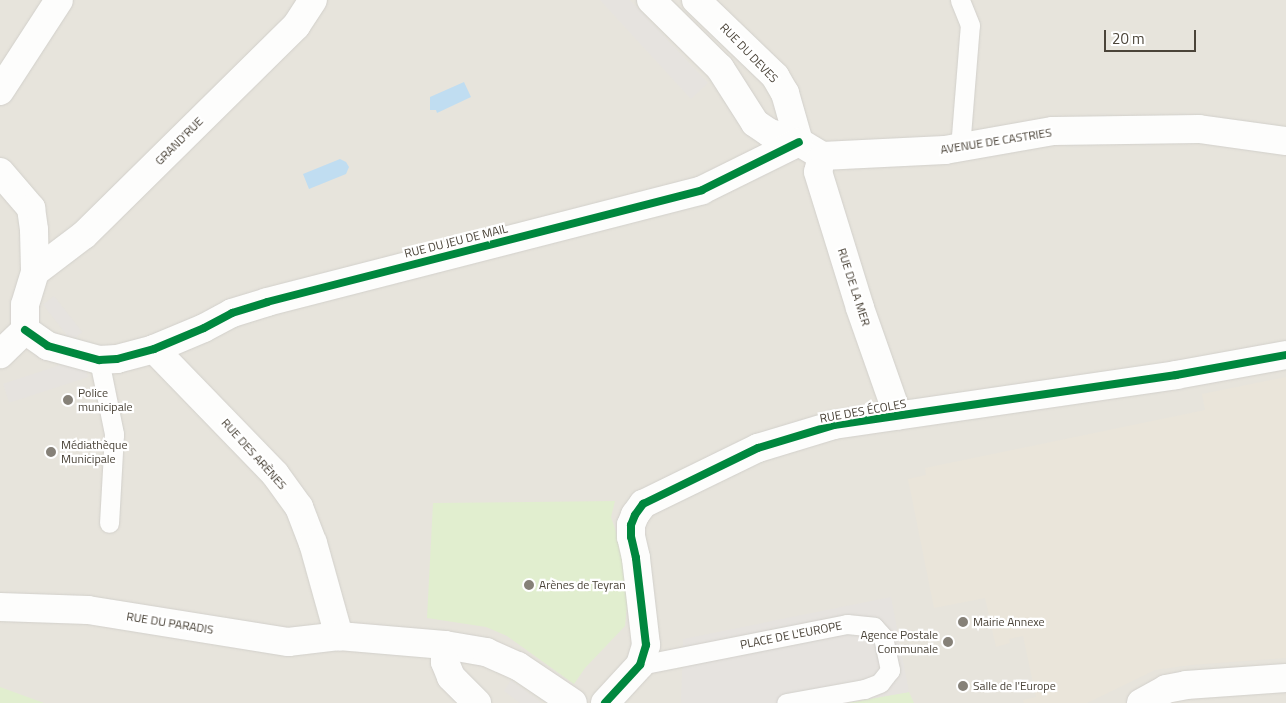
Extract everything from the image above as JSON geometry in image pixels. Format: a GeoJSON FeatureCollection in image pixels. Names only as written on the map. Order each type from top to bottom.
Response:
{"type":"FeatureCollection","features":[{"type":"Feature","properties":{"kind":"street"},"geometry":{"type":"LineString","coordinates":[[0,92],[59,0]]}},
{"type":"Feature","properties":{"kind":"street","name":"GRAND'RUE"},"geometry":{"type":"LineString","coordinates":[[35,272],[91,228],[296,26],[313,0]]}},
{"type":"Feature","properties":{"kind":"street"},"geometry":{"type":"LineString","coordinates":[[651,0],[720,68],[755,123],[770,133],[799,142],[822,156]]}},
{"type":"Feature","properties":{"kind":"street","name":"RUE DU DEVES"},"geometry":{"type":"LineString","coordinates":[[696,0],[774,76],[785,93],[799,142]]}},
{"type":"Feature","properties":{"kind":"street","name":"AVENUE DE CASTRIES"},"geometry":{"type":"LineString","coordinates":[[822,156],[960,148],[1053,131],[1199,129],[1286,141]]}},
{"type":"Feature","properties":{"kind":"street","name":"RUE DU JEU DE MAIL"},"geometry":{"type":"LineString","coordinates":[[108,360],[154,349],[204,328],[232,313],[267,302],[702,190],[799,142]]}},
{"type":"Feature","properties":{"kind":"street","name":"RUE DE LA MER"},"geometry":{"type":"LineString","coordinates":[[822,156],[818,172],[860,308],[898,416]]}},
{"type":"Feature","properties":{"kind":"street"},"geometry":{"type":"LineString","coordinates":[[0,172],[31,208],[34,230],[35,272],[25,305],[25,330],[0,354]]}},
{"type":"Feature","properties":{"kind":"street"},"geometry":{"type":"LineString","coordinates":[[25,330],[48,346],[108,360]]}},
{"type":"Feature","properties":{"kind":"street","name":"RUE DES ARÈNES"},"geometry":{"type":"LineString","coordinates":[[154,349],[275,474],[299,507],[313,542],[339,636]]}},
{"type":"Feature","properties":{"kind":"street","name":"RUE DES ÉCOLES"},"geometry":{"type":"LineString","coordinates":[[640,665],[646,645],[631,525],[635,515],[643,504],[758,448],[834,425],[1176,375],[1286,355]]}},
{"type":"Feature","properties":{"kind":"street","name":"RUE DU PARADIS"},"geometry":{"type":"LineString","coordinates":[[0,607],[88,610],[288,642],[339,636],[445,646],[486,652],[518,666],[573,703]]}},
{"type":"Feature","properties":{"kind":"street"},"geometry":{"type":"LineString","coordinates":[[445,646],[445,662],[451,677],[477,703]]}},
{"type":"Feature","properties":{"kind":"street"},"geometry":{"type":"LineString","coordinates":[[604,703],[640,665]]}},
{"type":"Feature","properties":{"kind":"street"},"geometry":{"type":"LineString","coordinates":[[1141,703],[1166,689],[1186,685],[1286,678]]}},
{"type":"Feature","properties":{"kind":"lane"},"geometry":{"type":"LineString","coordinates":[[960,0],[970,25],[960,148]]}},
{"type":"Feature","properties":{"kind":"lane"},"geometry":{"type":"LineString","coordinates":[[108,360],[114,434],[109,524]]}},
{"type":"Feature","properties":{"kind":"lane","name":"PLACE DE L'EUROPE"},"geometry":{"type":"LineString","coordinates":[[640,665],[847,624],[874,627],[883,637],[890,670],[880,682],[864,689],[786,703]]}},
{"type":"Feature","properties":{"kind":"shaded area"},"geometry":{"type":"Polygon","coordinates":[[[0,0],[1286,0],[1286,703],[0,703],[0,0]]]}},
{"type":"Feature","properties":{"kind":"shaded area"},"geometry":{"type":"Polygon","coordinates":[[[600,0],[630,0],[708,83],[691,99],[600,0]]]}},
{"type":"Feature","properties":{"kind":"shaded area"},"geometry":{"type":"Polygon","coordinates":[[[54,296],[82,332],[71,341],[43,305],[54,296]]]}},
{"type":"Feature","properties":{"kind":"shaded area"},"geometry":{"type":"Polygon","coordinates":[[[82,358],[88,377],[9,403],[3,384],[82,358]]]}},
{"type":"Feature","properties":{"kind":"shaded area"},"geometry":{"type":"Polygon","coordinates":[[[1286,377],[1286,658],[1191,665],[1155,670],[1087,703],[1024,703],[1023,700],[1036,697],[1023,636],[1009,639],[1010,643],[996,647],[985,598],[934,608],[908,479],[926,475],[925,468],[1205,410],[1202,394],[1286,377]]]}},
{"type":"Feature","properties":{"kind":"shaded area"},"geometry":{"type":"Polygon","coordinates":[[[891,597],[909,692],[847,703],[681,703],[683,639],[891,597]]]}},
{"type":"Feature","properties":{"kind":"shaded area"},"geometry":{"type":"Polygon","coordinates":[[[511,680],[542,703],[520,703],[504,691],[511,680]]]}},
{"type":"Feature","properties":{"kind":"green space","name":"Arènes de Teyran"},"geometry":{"type":"Polygon","coordinates":[[[615,501],[611,517],[621,547],[628,596],[625,626],[585,668],[574,684],[507,636],[486,627],[427,618],[433,503],[615,501]]]}},
{"type":"Feature","properties":{"kind":"green space"},"geometry":{"type":"Polygon","coordinates":[[[0,687],[44,703],[0,703],[0,687]]]}},
{"type":"Feature","properties":{"kind":"green space"},"geometry":{"type":"Polygon","coordinates":[[[909,692],[914,703],[843,703],[909,692]]]}},
{"type":"Feature","properties":{"kind":"water"},"geometry":{"type":"Polygon","coordinates":[[[464,82],[471,97],[437,113],[436,110],[430,110],[430,97],[464,82]]]}},
{"type":"Feature","properties":{"kind":"water"},"geometry":{"type":"Polygon","coordinates":[[[340,159],[346,162],[349,167],[346,174],[309,189],[303,174],[340,159]]]}},
{"type":"Feature","properties":{"kind":"cycle path"},"geometry":{"type":"LineString","coordinates":[[25,330],[48,346],[99,360],[117,359],[154,349],[204,328],[232,313],[267,302],[702,190],[799,142]]}},
{"type":"Feature","properties":{"kind":"cycle path"},"geometry":{"type":"LineString","coordinates":[[605,703],[640,665],[646,645],[636,558],[631,537],[631,525],[643,504],[758,448],[834,425],[1176,375],[1286,355]]}},
{"type":"Feature","properties":{"kind":"place","name":"Police municipale"},"geometry":{"type":"Point","coordinates":[68,400]}},
{"type":"Feature","properties":{"kind":"place","name":"Médiathèque Municipale"},"geometry":{"type":"Point","coordinates":[51,452]}},
{"type":"Feature","properties":{"kind":"place","name":"Arènes de Teyran"},"geometry":{"type":"Point","coordinates":[529,585]}},
{"type":"Feature","properties":{"kind":"place","name":"Mairie Annexe"},"geometry":{"type":"Point","coordinates":[963,622]}},
{"type":"Feature","properties":{"kind":"place","name":"Agence Postale Communale"},"geometry":{"type":"Point","coordinates":[948,642]}},
{"type":"Feature","properties":{"kind":"place","name":"Salle de l'Europe"},"geometry":{"type":"Point","coordinates":[963,686]}}]}
